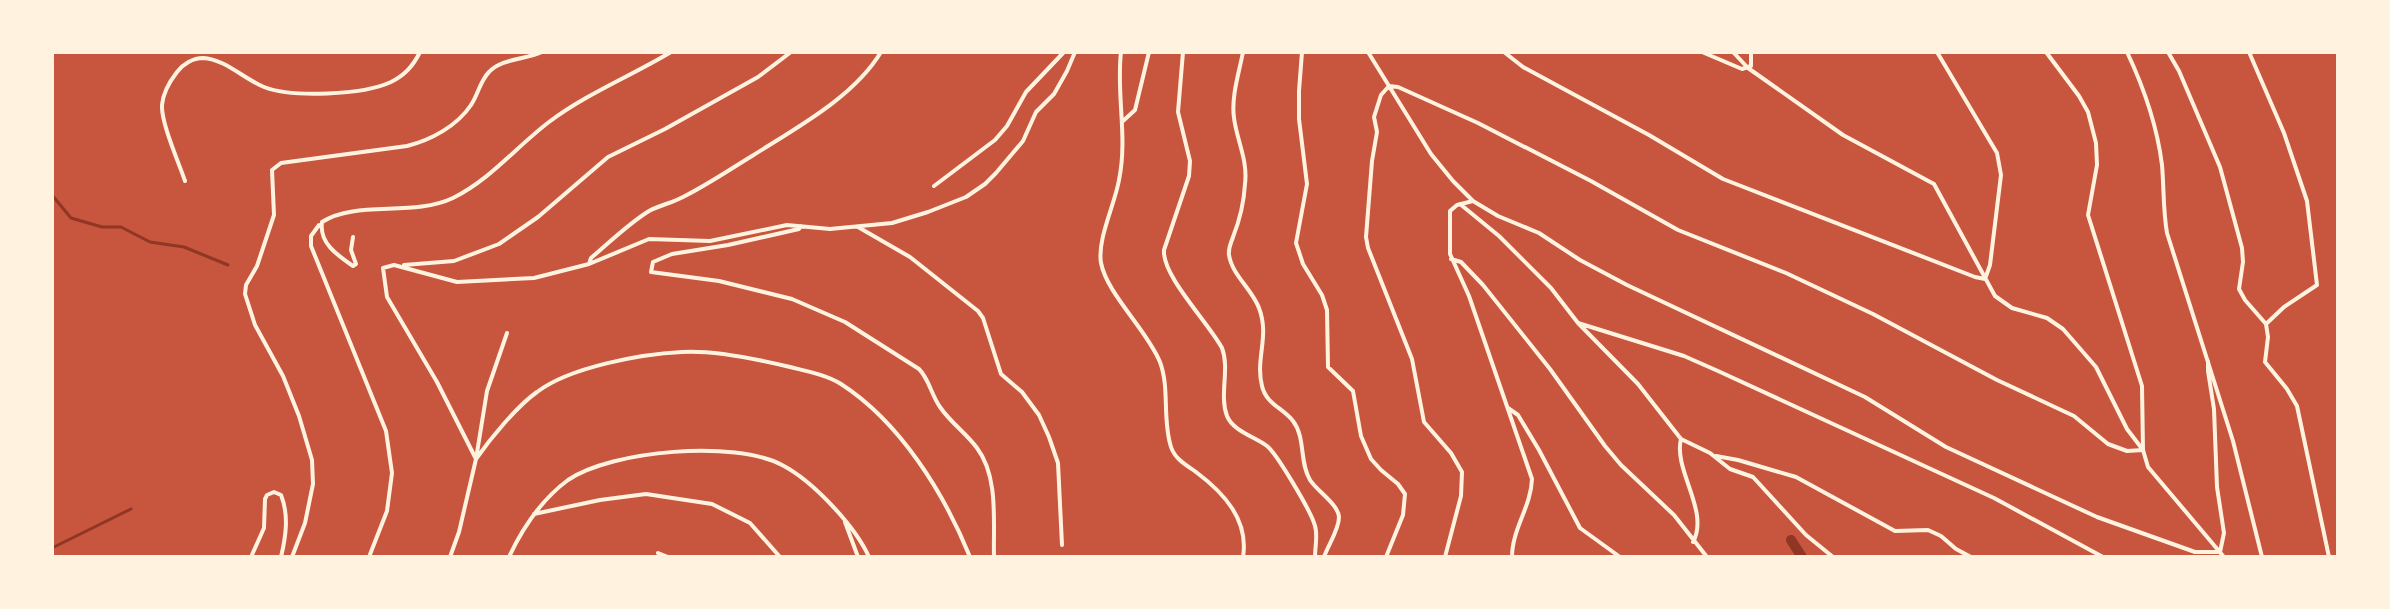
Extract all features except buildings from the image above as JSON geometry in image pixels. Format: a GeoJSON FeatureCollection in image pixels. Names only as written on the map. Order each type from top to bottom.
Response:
{"type":"FeatureCollection","features":[{"type":"Feature","properties":{"kind":"street"},"geometry":{"type":"LineString","coordinates":[[185,181],[163,116],[162,103],[179,68],[190,60],[212,60],[263,87],[282,92],[315,93],[350,91],[388,83],[405,74],[420,52]]}},
{"type":"Feature","properties":{"kind":"street"},"geometry":{"type":"LineString","coordinates":[[292,557],[305,523],[313,484],[312,460],[283,376],[255,325],[245,294],[274,215],[272,170],[281,163],[423,142],[445,130],[465,113],[488,72],[504,62],[542,52]]}},
{"type":"Feature","properties":{"kind":"street"},"geometry":{"type":"LineString","coordinates":[[369,557],[387,511],[392,473],[386,431],[311,246],[311,236],[322,222],[342,213],[425,207],[453,198],[492,174],[570,107],[671,52]]}},
{"type":"Feature","properties":{"kind":"street"},"geometry":{"type":"LineString","coordinates":[[476,459],[437,382],[387,297],[383,268],[454,261],[499,244],[538,217],[608,157],[745,84],[791,52]]}},
{"type":"Feature","properties":{"kind":"street"},"geometry":{"type":"LineString","coordinates":[[589,264],[591,258],[648,212],[681,199],[792,131],[838,98],[874,64],[881,52]]}},
{"type":"Feature","properties":{"kind":"street"},"geometry":{"type":"LineString","coordinates":[[934,186],[995,140],[1007,126],[1026,92],[1064,52]]}},
{"type":"Feature","properties":{"kind":"street"},"geometry":{"type":"LineString","coordinates":[[394,265],[450,281],[547,276],[589,264],[649,239],[710,241],[787,225],[830,229],[892,223],[928,212],[966,197],[985,184],[1023,141],[1036,112],[1054,94],[1075,52]]}},
{"type":"Feature","properties":{"kind":"street"},"geometry":{"type":"LineString","coordinates":[[1121,52],[1123,121],[1120,179],[1103,240],[1101,263],[1160,363],[1171,448],[1178,458],[1219,490],[1234,509],[1245,536],[1243,557]]}},
{"type":"Feature","properties":{"kind":"street"},"geometry":{"type":"LineString","coordinates":[[1123,121],[1135,110],[1149,52]]}},
{"type":"Feature","properties":{"kind":"street"},"geometry":{"type":"LineString","coordinates":[[1183,52],[1178,112],[1190,161],[1189,176],[1164,258],[1174,279],[1222,348],[1225,405],[1229,420],[1279,459],[1316,528],[1315,557]]}},
{"type":"Feature","properties":{"kind":"street"},"geometry":{"type":"LineString","coordinates":[[1243,52],[1233,106],[1246,169],[1245,185],[1229,255],[1234,269],[1258,306],[1263,321],[1265,336],[1261,351],[1261,375],[1264,392],[1297,426],[1308,476],[1336,507],[1339,518],[1324,557]]}},
{"type":"Feature","properties":{"kind":"street"},"geometry":{"type":"LineString","coordinates":[[1302,52],[1299,109],[1307,184],[1296,243],[1327,310],[1328,367],[1353,391],[1361,436],[1371,459],[1405,494],[1403,515],[1386,557]]}},
{"type":"Feature","properties":{"kind":"street"},"geometry":{"type":"LineString","coordinates":[[1368,52],[1431,154],[1473,201],[1498,216],[1539,233],[1627,285],[1865,397],[1929,437],[1974,460],[2115,524],[2195,552],[2222,554]]}},
{"type":"Feature","properties":{"kind":"street"},"geometry":{"type":"LineString","coordinates":[[1504,52],[1523,67],[1723,179],[1985,279]]}},
{"type":"Feature","properties":{"kind":"street"},"geometry":{"type":"LineString","coordinates":[[1702,52],[1736,68],[1748,68]]}},
{"type":"Feature","properties":{"kind":"street"},"geometry":{"type":"LineString","coordinates":[[1733,52],[1748,68],[1843,135],[1934,184],[1995,296],[2012,308],[2047,318],[2063,329],[2096,367],[2127,429],[2143,450]]}},
{"type":"Feature","properties":{"kind":"street"},"geometry":{"type":"LineString","coordinates":[[1748,68],[1752,61],[1751,52]]}},
{"type":"Feature","properties":{"kind":"street"},"geometry":{"type":"LineString","coordinates":[[1937,52],[1985,130],[2000,163],[1990,265],[1985,279]]}},
{"type":"Feature","properties":{"kind":"street"},"geometry":{"type":"LineString","coordinates":[[2046,52],[2088,112],[2096,143],[2097,165],[2088,215],[2142,386],[2143,450],[2148,467],[2222,554]]}},
{"type":"Feature","properties":{"kind":"street"},"geometry":{"type":"LineString","coordinates":[[2127,52],[2157,132],[2167,233],[2233,441],[2262,557]]}},
{"type":"Feature","properties":{"kind":"street"},"geometry":{"type":"LineString","coordinates":[[2249,52],[2284,133],[2307,201],[2317,285],[2284,307],[2266,324]]}},
{"type":"Feature","properties":{"kind":"street"},"geometry":{"type":"LineString","coordinates":[[2170,53],[2220,167],[2242,248],[2239,289],[2266,324],[2265,362],[2297,406],[2329,557]]}},
{"type":"Feature","properties":{"kind":"street"},"geometry":{"type":"LineString","coordinates":[[1389,86],[1398,87],[1478,123],[1678,230],[1786,273],[1873,314],[1997,380],[2074,416],[2108,444],[2127,451],[2143,450]]}},
{"type":"Feature","properties":{"kind":"street"},"geometry":{"type":"LineString","coordinates":[[1389,86],[1381,95],[1374,117],[1377,132],[1366,237],[1412,359],[1424,422],[1451,453],[1462,472],[1459,504],[1445,557]]}},
{"type":"Feature","properties":{"kind":"street"},"geometry":{"type":"LineString","coordinates":[[1473,201],[1454,207],[1449,217],[1448,248],[1469,296],[1532,479],[1532,489],[1515,535],[1513,557]]}},
{"type":"Feature","properties":{"kind":"street"},"geometry":{"type":"LineString","coordinates":[[1460,204],[1499,236],[1551,288],[1578,323],[1638,384],[1681,439],[1716,456],[1796,477],[1895,531],[1928,530],[1971,557]]}},
{"type":"Feature","properties":{"kind":"street"},"geometry":{"type":"LineString","coordinates":[[322,222],[325,243],[353,266],[356,264],[351,250],[353,237]]}},
{"type":"Feature","properties":{"kind":"street"},"geometry":{"type":"LineString","coordinates":[[801,226],[728,245],[672,254],[653,262],[651,272],[719,281],[792,299],[845,322],[919,369],[940,407],[977,447],[989,470],[994,557]]}},
{"type":"Feature","properties":{"kind":"street"},"geometry":{"type":"LineString","coordinates":[[855,226],[910,257],[983,318],[1001,374],[1022,392],[1039,415],[1049,437],[1058,463],[1062,545]]}},
{"type":"Feature","properties":{"kind":"street"},"geometry":{"type":"LineString","coordinates":[[1451,259],[1461,262],[1483,285],[1550,369],[1605,446],[1674,515],[1707,557]]}},
{"type":"Feature","properties":{"kind":"street"},"geometry":{"type":"LineString","coordinates":[[1578,323],[1684,356],[1718,371],[1994,498],[2103,557]]}},
{"type":"Feature","properties":{"kind":"street"},"geometry":{"type":"LineString","coordinates":[[450,557],[476,459],[487,391],[507,333]]}},
{"type":"Feature","properties":{"kind":"street"},"geometry":{"type":"LineString","coordinates":[[476,459],[490,439],[539,390],[600,364],[683,352],[751,358],[838,382],[862,399],[899,437],[933,480],[970,557]]}},
{"type":"Feature","properties":{"kind":"street"},"geometry":{"type":"LineString","coordinates":[[2208,361],[2217,487],[2224,533],[2222,554]]}},
{"type":"Feature","properties":{"kind":"street"},"geometry":{"type":"LineString","coordinates":[[1508,408],[1518,415],[1580,528],[1620,557]]}},
{"type":"Feature","properties":{"kind":"street"},"geometry":{"type":"LineString","coordinates":[[1681,439],[1679,450],[1691,487],[1697,530],[1693,542]]}},
{"type":"Feature","properties":{"kind":"street"},"geometry":{"type":"LineString","coordinates":[[509,557],[541,504],[568,480],[607,463],[663,453],[734,451],[764,457],[807,481],[856,532],[869,557]]}},
{"type":"Feature","properties":{"kind":"street"},"geometry":{"type":"LineString","coordinates":[[1716,456],[1730,469],[1753,477],[1806,535],[1833,557]]}},
{"type":"Feature","properties":{"kind":"street"},"geometry":{"type":"LineString","coordinates":[[251,557],[264,528],[265,499],[274,492],[281,495],[286,508],[281,557]]}},
{"type":"Feature","properties":{"kind":"street"},"geometry":{"type":"LineString","coordinates":[[534,514],[646,494],[712,504],[750,523],[780,557]]}},
{"type":"Feature","properties":{"kind":"street"},"geometry":{"type":"LineString","coordinates":[[843,519],[858,557]]}},
{"type":"Feature","properties":{"kind":"street"},"geometry":{"type":"LineString","coordinates":[[658,553],[668,557]]}},
{"type":"Feature","properties":{"kind":"waterway"},"geometry":{"type":"LineString","coordinates":[[52,195],[71,218],[102,227],[121,227],[150,242],[184,247],[228,265]]}},
{"type":"Feature","properties":{"kind":"waterway"},"geometry":{"type":"LineString","coordinates":[[52,548],[131,509]]}},
{"type":"Feature","properties":{"kind":"waterway"},"geometry":{"type":"LineString","coordinates":[[1791,540],[1802,557]]}}]}
